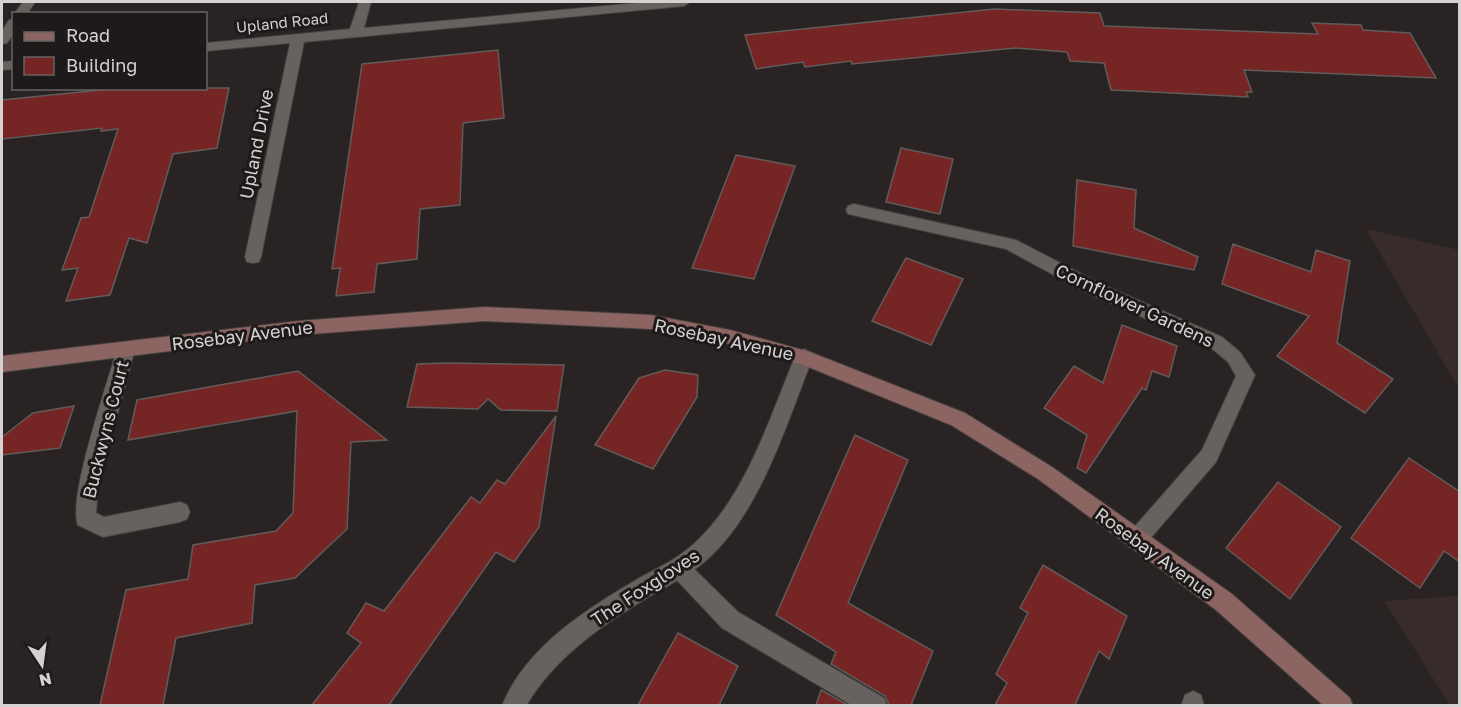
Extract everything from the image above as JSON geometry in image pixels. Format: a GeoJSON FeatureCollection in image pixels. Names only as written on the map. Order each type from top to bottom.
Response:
{"type":"FeatureCollection","features":[{"type":"Feature","properties":{"kind":"street"},"geometry":{"type":"LineString","coordinates":[[356,31],[365,2]]}},
{"type":"Feature","properties":{"kind":"street","name":"Upland Road"},"geometry":{"type":"LineString","coordinates":[[207,47],[356,31],[684,2]]}},
{"type":"Feature","properties":{"kind":"street"},"geometry":{"type":"LineString","coordinates":[[2,40],[12,26]]}},
{"type":"Feature","properties":{"kind":"street","name":"Upland Drive"},"geometry":{"type":"LineString","coordinates":[[253,257],[298,38]]}},
{"type":"Feature","properties":{"kind":"street","name":"Cornflower Gardens"},"geometry":{"type":"LineString","coordinates":[[854,210],[1010,243],[1091,287],[1194,330],[1216,342],[1234,357],[1246,375],[1209,456],[1136,540]]}},
{"type":"Feature","properties":{"kind":"street","name":"Rosebay Avenue"},"geometry":{"type":"LineString","coordinates":[[2,364],[298,328],[485,314],[651,322],[730,337],[804,357],[958,419],[1045,474],[1224,602],[1342,705]]}},
{"type":"Feature","properties":{"kind":"street","name":"Buckwyns Court"},"geometry":{"type":"LineString","coordinates":[[126,349],[88,487],[85,518],[103,527],[180,512]]}},
{"type":"Feature","properties":{"kind":"street","name":"The Foxgloves"},"geometry":{"type":"LineString","coordinates":[[513,705],[554,651],[593,619],[679,568],[705,548],[734,512],[761,461],[804,357]]}},
{"type":"Feature","properties":{"kind":"street"},"geometry":{"type":"LineString","coordinates":[[679,568],[730,620],[876,705]]}},
{"type":"Feature","properties":{"kind":"shaded area"},"geometry":{"type":"Polygon","coordinates":[[[1366,229],[1459,250],[1459,389],[1366,229]]]}},
{"type":"Feature","properties":{"kind":"shaded area"},"geometry":{"type":"Polygon","coordinates":[[[1459,596],[1459,705],[1450,705],[1384,601],[1459,596]]]}},
{"type":"Feature","properties":{"kind":"building"},"geometry":{"type":"Polygon","coordinates":[[[994,9],[1100,13],[1104,26],[1318,34],[1312,23],[1361,25],[1363,30],[1410,33],[1436,78],[1244,70],[1252,92],[1246,92],[1248,97],[1111,90],[1104,63],[1070,61],[1067,52],[1015,48],[852,64],[851,61],[805,67],[803,62],[756,69],[745,35],[994,9]]]}},
{"type":"Feature","properties":{"kind":"building"},"geometry":{"type":"Polygon","coordinates":[[[498,50],[504,118],[463,123],[460,205],[420,209],[417,259],[377,264],[374,292],[336,296],[340,268],[332,269],[362,64],[498,50]]]}},
{"type":"Feature","properties":{"kind":"building"},"geometry":{"type":"Polygon","coordinates":[[[229,88],[217,148],[173,154],[147,243],[129,238],[110,295],[66,301],[78,268],[62,270],[81,218],[89,217],[118,129],[101,131],[102,128],[2,139],[2,100],[100,90],[229,88]]]}},
{"type":"Feature","properties":{"kind":"building"},"geometry":{"type":"Polygon","coordinates":[[[901,148],[953,159],[940,214],[886,202],[901,148]]]}},
{"type":"Feature","properties":{"kind":"building"},"geometry":{"type":"Polygon","coordinates":[[[736,155],[795,166],[754,279],[692,268],[736,155]]]}},
{"type":"Feature","properties":{"kind":"building"},"geometry":{"type":"Polygon","coordinates":[[[1077,180],[1136,190],[1134,228],[1198,257],[1194,270],[1073,246],[1077,180]]]}},
{"type":"Feature","properties":{"kind":"building"},"geometry":{"type":"Polygon","coordinates":[[[1233,244],[1311,272],[1316,250],[1350,261],[1337,343],[1393,379],[1365,413],[1277,356],[1309,316],[1222,284],[1233,244]]]}},
{"type":"Feature","properties":{"kind":"building"},"geometry":{"type":"Polygon","coordinates":[[[906,258],[963,279],[931,345],[872,321],[906,258]]]}},
{"type":"Feature","properties":{"kind":"building"},"geometry":{"type":"Polygon","coordinates":[[[1122,325],[1177,346],[1169,377],[1152,371],[1146,390],[1142,388],[1086,473],[1077,468],[1087,435],[1044,408],[1074,366],[1103,383],[1122,325]]]}},
{"type":"Feature","properties":{"kind":"building"},"geometry":{"type":"Polygon","coordinates":[[[417,364],[564,365],[557,411],[501,410],[488,399],[478,409],[407,407],[417,364]]]}},
{"type":"Feature","properties":{"kind":"building"},"geometry":{"type":"Polygon","coordinates":[[[665,370],[698,375],[697,397],[653,469],[595,445],[639,378],[665,370]]]}},
{"type":"Feature","properties":{"kind":"building"},"geometry":{"type":"Polygon","coordinates":[[[298,371],[387,440],[351,442],[347,529],[295,578],[255,585],[252,623],[176,638],[163,705],[100,705],[126,590],[188,579],[193,545],[276,531],[293,513],[297,411],[128,440],[137,400],[298,371]]]}},
{"type":"Feature","properties":{"kind":"building"},"geometry":{"type":"Polygon","coordinates":[[[74,406],[60,448],[2,455],[2,437],[33,413],[74,406]]]}},
{"type":"Feature","properties":{"kind":"building"},"geometry":{"type":"Polygon","coordinates":[[[556,416],[539,527],[514,562],[496,552],[389,705],[312,705],[361,643],[347,633],[366,603],[384,611],[471,497],[480,503],[497,480],[505,484],[556,416]]]}},
{"type":"Feature","properties":{"kind":"building"},"geometry":{"type":"Polygon","coordinates":[[[855,435],[908,460],[848,603],[933,651],[911,705],[889,705],[885,696],[831,664],[836,652],[776,615],[855,435]]]}},
{"type":"Feature","properties":{"kind":"building"},"geometry":{"type":"Polygon","coordinates":[[[1409,458],[1460,492],[1460,562],[1444,551],[1420,588],[1351,538],[1409,458]]]}},
{"type":"Feature","properties":{"kind":"building"},"geometry":{"type":"Polygon","coordinates":[[[1278,482],[1341,527],[1290,599],[1226,548],[1278,482]]]}},
{"type":"Feature","properties":{"kind":"building"},"geometry":{"type":"Polygon","coordinates":[[[1043,565],[1127,616],[1109,659],[1099,651],[1075,705],[995,705],[1007,683],[996,674],[1028,613],[1020,608],[1043,565]]]}},
{"type":"Feature","properties":{"kind":"building"},"geometry":{"type":"Polygon","coordinates":[[[678,633],[738,666],[719,705],[638,705],[678,633]]]}},
{"type":"Feature","properties":{"kind":"building"},"geometry":{"type":"Polygon","coordinates":[[[821,690],[848,705],[816,705],[821,690]]]}}]}
